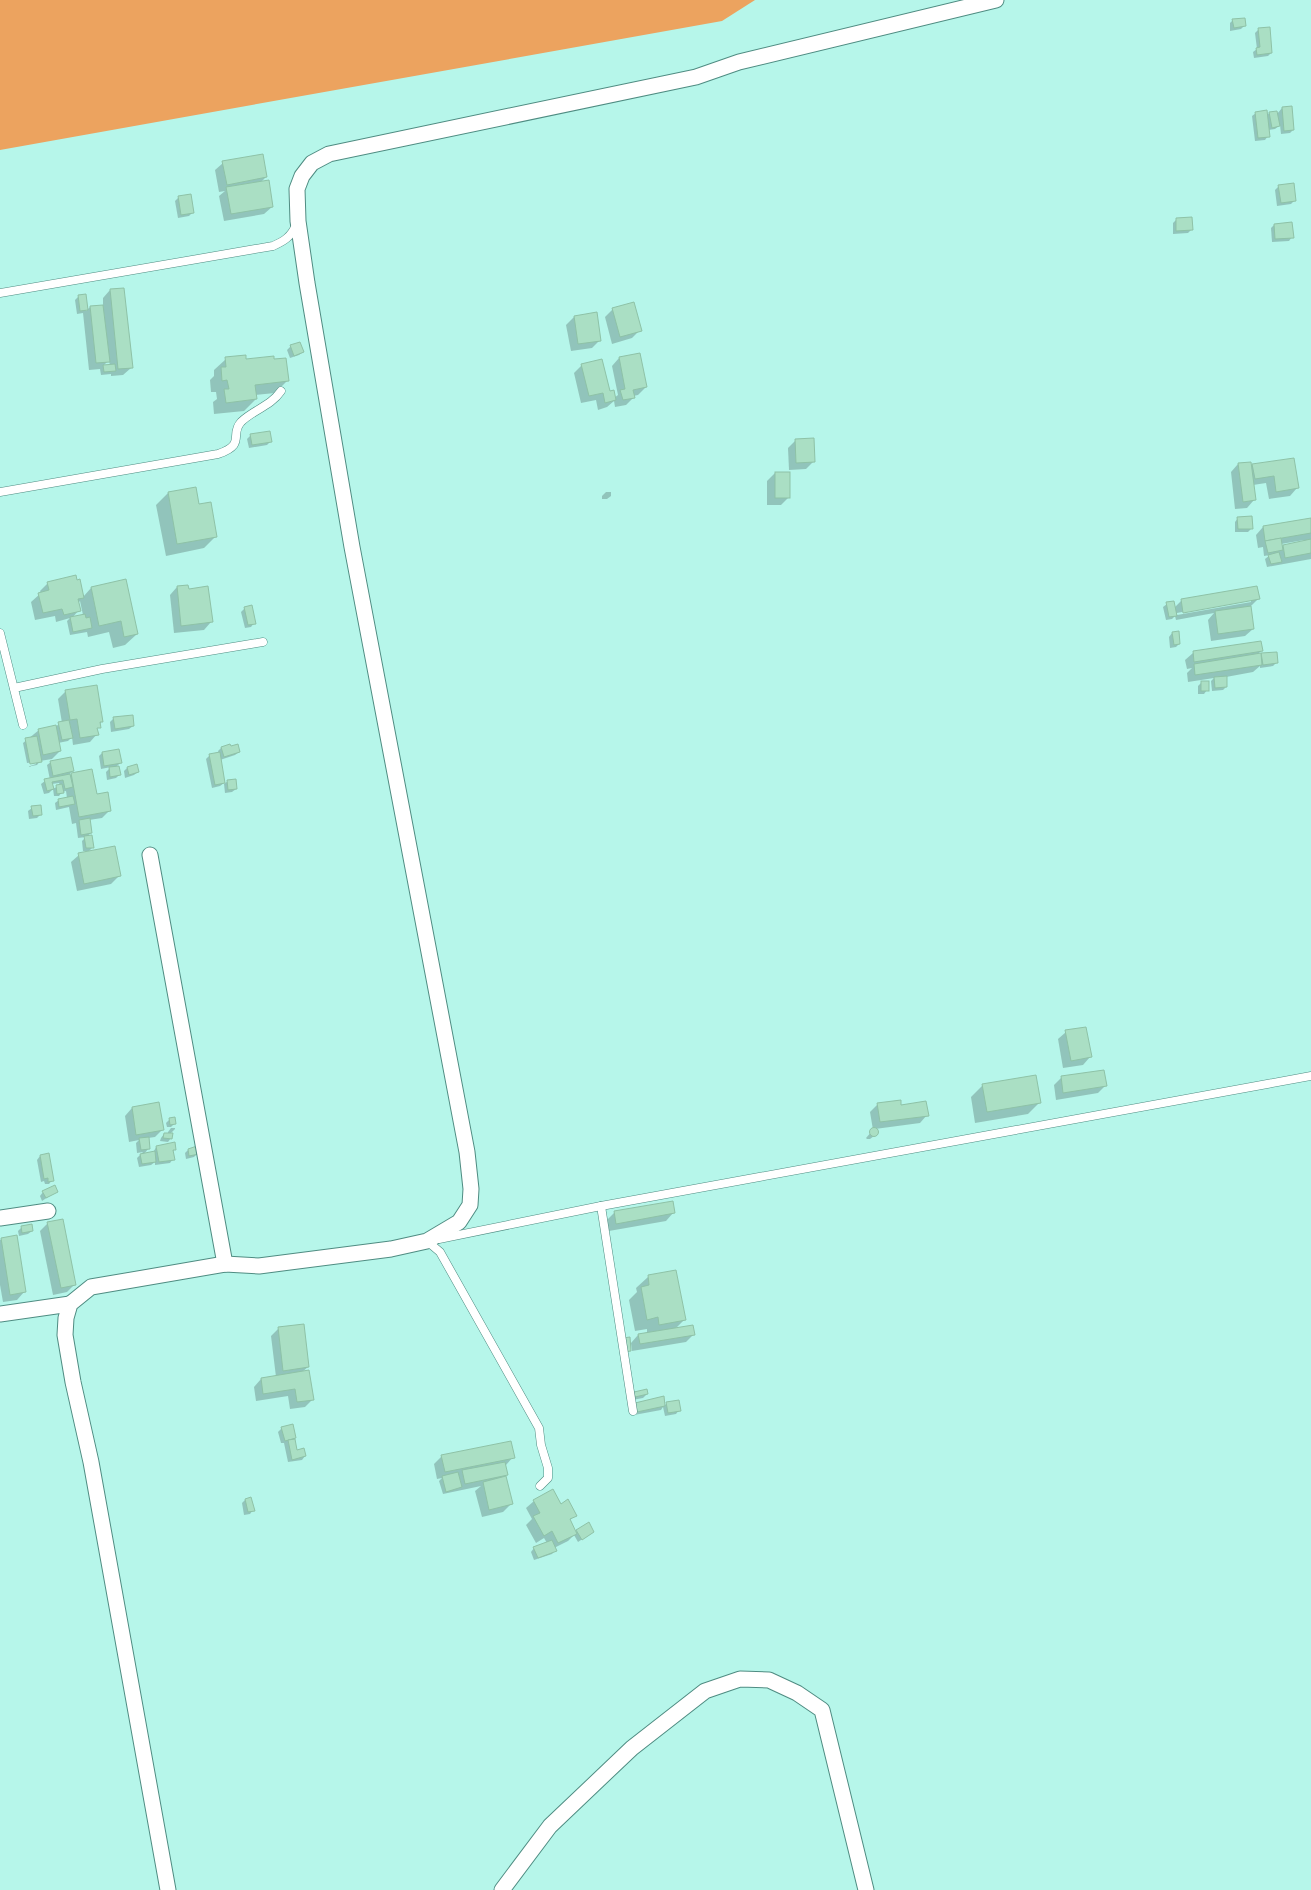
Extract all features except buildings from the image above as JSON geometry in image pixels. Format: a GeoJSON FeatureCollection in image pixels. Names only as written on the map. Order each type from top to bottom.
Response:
{"type":"FeatureCollection","features":[{"type":"Feature","properties":{"kind":"street"},"geometry":{"type":"LineString","coordinates":[[0,1314],[70,1304],[91,1286],[224,1264],[259,1266],[391,1249],[427,1241],[459,1222],[470,1206],[470,1175],[352,547],[307,283],[298,221],[297,189],[302,176],[312,163],[329,154],[696,77],[739,62],[996,0]]}},
{"type":"Feature","properties":{"kind":"street"},"geometry":{"type":"LineString","coordinates":[[150,855],[224,1264]]}},
{"type":"Feature","properties":{"kind":"street"},"geometry":{"type":"LineString","coordinates":[[0,1218],[48,1211]]}},
{"type":"Feature","properties":{"kind":"street"},"geometry":{"type":"LineString","coordinates":[[70,1304],[66,1318],[67,1345],[73,1382],[91,1462],[168,1890]]}},
{"type":"Feature","properties":{"kind":"street"},"geometry":{"type":"LineString","coordinates":[[502,1890],[550,1826],[632,1748],[705,1691],[740,1679],[769,1680],[797,1692],[822,1710],[866,1890]]}},
{"type":"Feature","properties":{"kind":"lane"},"geometry":{"type":"LineString","coordinates":[[0,292],[273,246],[286,240],[293,232],[298,221]]}},
{"type":"Feature","properties":{"kind":"lane"},"geometry":{"type":"LineString","coordinates":[[0,492],[230,450],[236,441],[240,422],[276,399],[281,391]]}},
{"type":"Feature","properties":{"kind":"lane"},"geometry":{"type":"LineString","coordinates":[[0,633],[23,725]]}},
{"type":"Feature","properties":{"kind":"lane"},"geometry":{"type":"LineString","coordinates":[[14,688],[102,669],[263,642]]}},
{"type":"Feature","properties":{"kind":"lane"},"geometry":{"type":"LineString","coordinates":[[427,1241],[600,1206],[1311,1076]]}},
{"type":"Feature","properties":{"kind":"lane"},"geometry":{"type":"LineString","coordinates":[[600,1206],[633,1411]]}},
{"type":"Feature","properties":{"kind":"lane"},"geometry":{"type":"LineString","coordinates":[[427,1241],[440,1252],[539,1428],[541,1445],[548,1468],[548,1478],[540,1486]]}},
{"type":"Feature","properties":{"kind":"shaded area"},"geometry":{"type":"Polygon","coordinates":[[[0,0],[755,0],[722,21],[0,150],[0,0]]]}}]}
